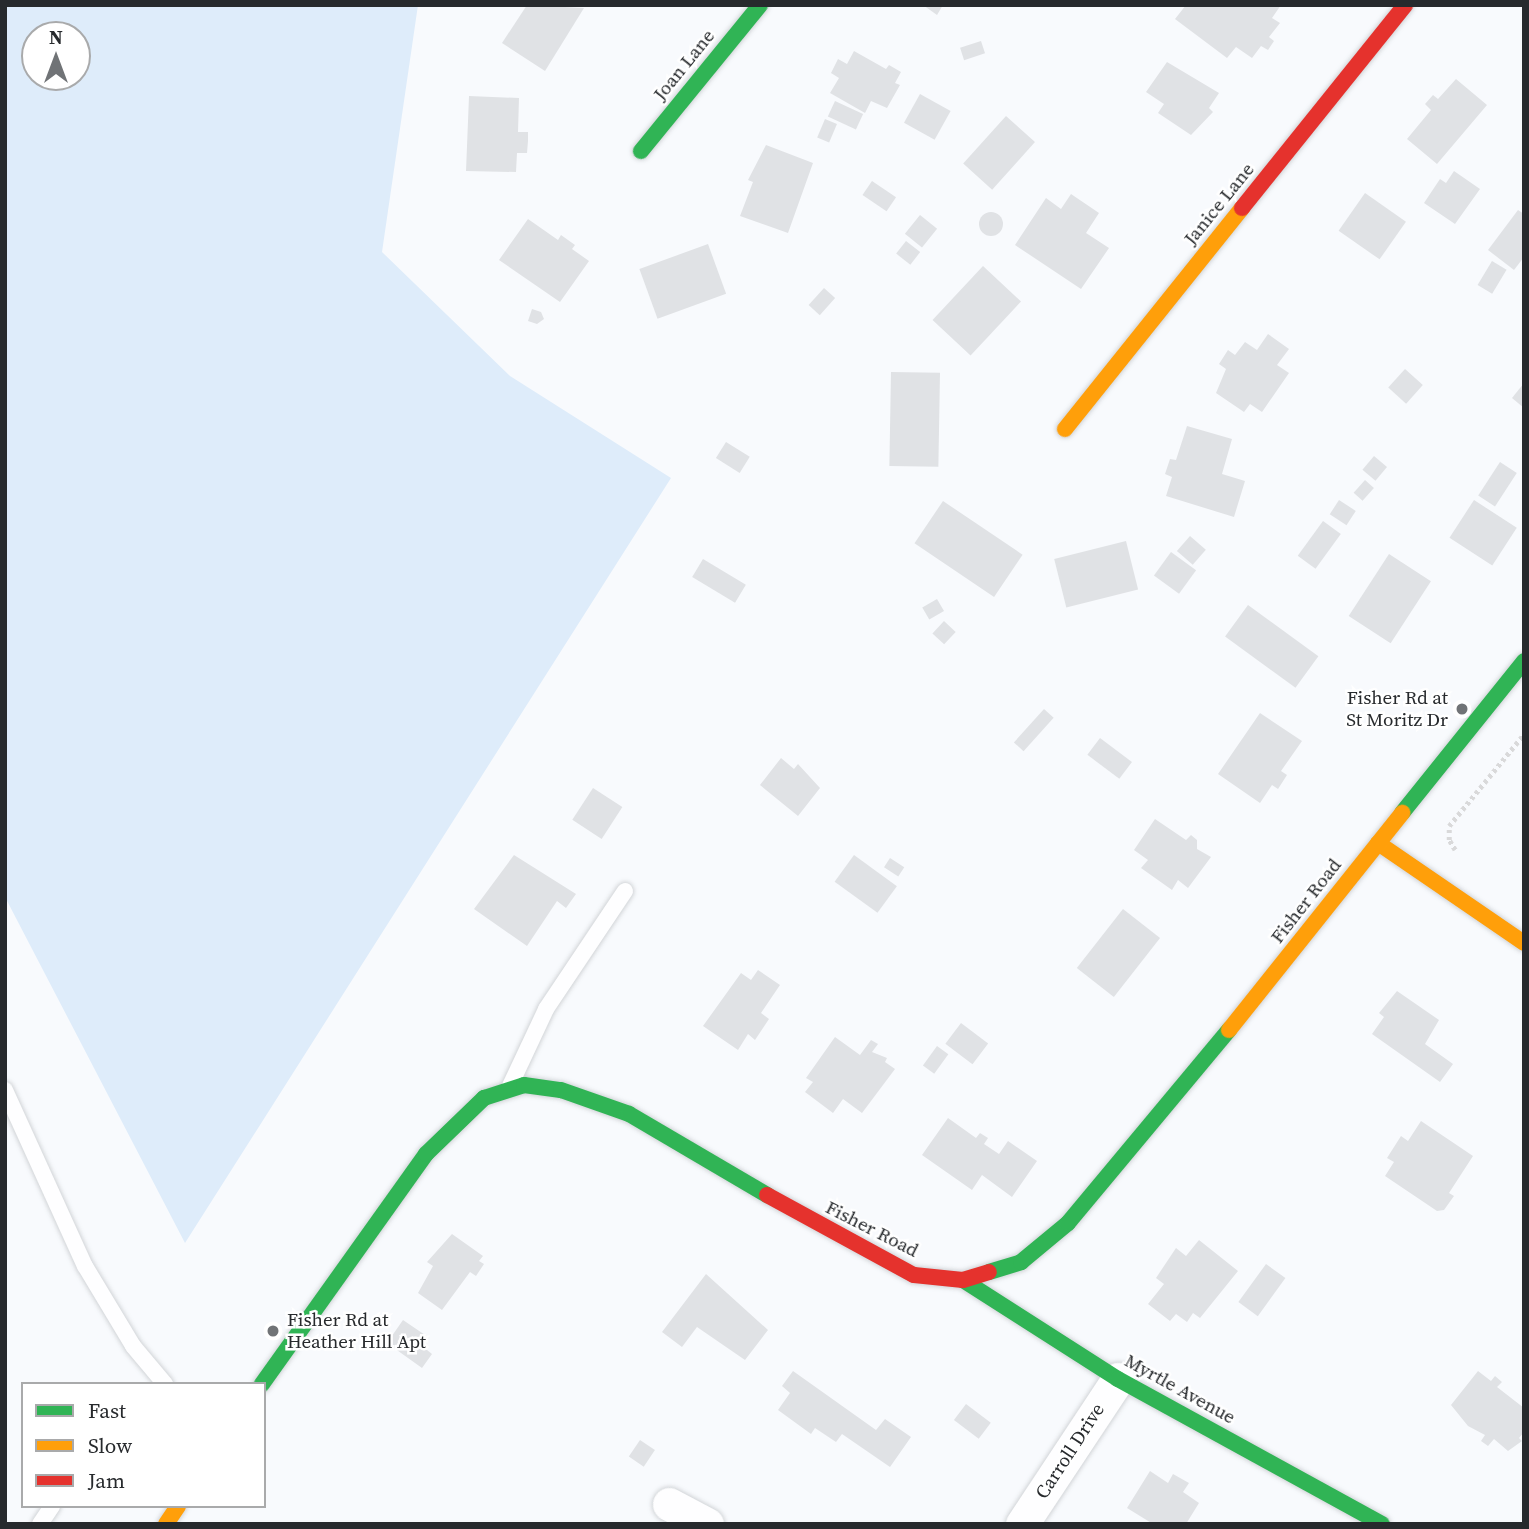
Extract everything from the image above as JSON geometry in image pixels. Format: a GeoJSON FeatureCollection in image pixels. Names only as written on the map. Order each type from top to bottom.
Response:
{"type":"FeatureCollection","features":[{"type":"Feature","properties":{"kind":"street","name":"Joan Lane"},"geometry":{"type":"LineString","coordinates":[[641,151],[760,5]]}},
{"type":"Feature","properties":{"kind":"street","name":"Janice Lane"},"geometry":{"type":"LineString","coordinates":[[1065,429],[1405,5]]}},
{"type":"Feature","properties":{"kind":"street","name":"Fisher Road"},"geometry":{"type":"LineString","coordinates":[[263,1382],[426,1154],[484,1098],[509,1088],[539,1086],[561,1090],[629,1114],[898,1268],[932,1279],[964,1280],[1021,1262],[1068,1223],[1153,1126],[1524,661]]}},
{"type":"Feature","properties":{"kind":"street"},"geometry":{"type":"LineString","coordinates":[[1378,843],[1524,943]]}},
{"type":"Feature","properties":{"kind":"street","name":"Myrtle Avenue"},"geometry":{"type":"LineString","coordinates":[[964,1280],[1118,1379],[1382,1524]]}},
{"type":"Feature","properties":{"kind":"street","name":"Carroll Drive"},"geometry":{"type":"LineString","coordinates":[[1023,1524],[1118,1379]]}},
{"type":"Feature","properties":{"kind":"street"},"geometry":{"type":"LineString","coordinates":[[669,1504],[707,1524]]}},
{"type":"Feature","properties":{"kind":"street"},"geometry":{"type":"LineString","coordinates":[[166,1524],[175,1508]]}},
{"type":"Feature","properties":{"kind":"lane"},"geometry":{"type":"LineString","coordinates":[[509,1088],[546,1009],[625,891]]}},
{"type":"Feature","properties":{"kind":"lane"},"geometry":{"type":"LineString","coordinates":[[5,1090],[85,1266],[133,1346],[164,1382]]}},
{"type":"Feature","properties":{"kind":"lane"},"geometry":{"type":"LineString","coordinates":[[40,1524],[51,1508]]}},
{"type":"Feature","properties":{"kind":"path"},"geometry":{"type":"LineString","coordinates":[[1461,858],[1449,840],[1449,826],[1524,734]]}},
{"type":"Feature","properties":{"kind":"shaded area"},"geometry":{"type":"Polygon","coordinates":[[[5,5],[418,5],[382,252],[510,376],[671,478],[185,1243],[5,897],[5,5]]]}},
{"type":"Feature","properties":{"kind":"building"},"geometry":{"type":"Polygon","coordinates":[[[527,5],[584,8],[545,71],[502,43],[527,5]]]}},
{"type":"Feature","properties":{"kind":"building"},"geometry":{"type":"Polygon","coordinates":[[[923,5],[943,5],[937,15],[923,5]]]}},
{"type":"Feature","properties":{"kind":"building"},"geometry":{"type":"Polygon","coordinates":[[[1186,5],[1281,5],[1272,18],[1280,23],[1269,37],[1274,41],[1268,50],[1261,46],[1252,58],[1236,47],[1227,58],[1175,19],[1186,5]]]}},
{"type":"Feature","properties":{"kind":"building"},"geometry":{"type":"Polygon","coordinates":[[[981,41],[985,53],[964,60],[960,48],[981,41]]]}},
{"type":"Feature","properties":{"kind":"building"},"geometry":{"type":"Polygon","coordinates":[[[854,51],[886,69],[889,65],[901,72],[895,83],[900,85],[887,108],[871,101],[865,113],[830,93],[839,78],[831,73],[838,59],[847,64],[854,51]]]}},
{"type":"Feature","properties":{"kind":"building"},"geometry":{"type":"Polygon","coordinates":[[[1167,62],[1219,93],[1209,108],[1213,112],[1191,135],[1158,113],[1164,104],[1146,92],[1167,62]]]}},
{"type":"Feature","properties":{"kind":"building"},"geometry":{"type":"Polygon","coordinates":[[[1456,79],[1487,105],[1437,164],[1407,139],[1431,110],[1425,104],[1433,95],[1438,99],[1456,79]]]}},
{"type":"Feature","properties":{"kind":"building"},"geometry":{"type":"Polygon","coordinates":[[[920,94],[951,111],[935,140],[904,123],[920,94]]]}},
{"type":"Feature","properties":{"kind":"building"},"geometry":{"type":"Polygon","coordinates":[[[469,96],[519,98],[518,132],[528,132],[528,141],[527,153],[517,153],[516,172],[466,171],[469,96]]]}},
{"type":"Feature","properties":{"kind":"building"},"geometry":{"type":"Polygon","coordinates":[[[835,101],[863,114],[856,130],[828,116],[835,101]]]}},
{"type":"Feature","properties":{"kind":"building"},"geometry":{"type":"Polygon","coordinates":[[[1006,116],[1035,142],[992,190],[963,164],[1006,116]]]}},
{"type":"Feature","properties":{"kind":"building"},"geometry":{"type":"Polygon","coordinates":[[[825,119],[837,124],[829,142],[817,137],[825,119]]]}},
{"type":"Feature","properties":{"kind":"building"},"geometry":{"type":"Polygon","coordinates":[[[766,145],[813,163],[788,233],[740,216],[753,182],[748,180],[766,145]]]}},
{"type":"Feature","properties":{"kind":"building"},"geometry":{"type":"Polygon","coordinates":[[[1454,171],[1480,189],[1455,224],[1424,203],[1440,179],[1446,183],[1454,171]]]}},
{"type":"Feature","properties":{"kind":"building"},"geometry":{"type":"Polygon","coordinates":[[[872,181],[896,197],[887,211],[862,195],[872,181]]]}},
{"type":"Feature","properties":{"kind":"building"},"geometry":{"type":"Polygon","coordinates":[[[1365,193],[1406,222],[1380,259],[1339,231],[1365,193]]]}},
{"type":"Feature","properties":{"kind":"building"},"geometry":{"type":"Polygon","coordinates":[[[1071,194],[1099,213],[1086,233],[1109,248],[1081,289],[1015,245],[1046,198],[1061,209],[1071,194]]]}},
{"type":"Feature","properties":{"kind":"building"},"geometry":{"type":"Polygon","coordinates":[[[1518,210],[1524,214],[1524,257],[1514,270],[1488,250],[1518,210]]]}},
{"type":"Feature","properties":{"kind":"building"},"geometry":{"type":"Polygon","coordinates":[[[986,212],[996,212],[1003,219],[1003,229],[996,236],[986,236],[979,229],[979,219],[986,212]]]}},
{"type":"Feature","properties":{"kind":"building"},"geometry":{"type":"Polygon","coordinates":[[[920,215],[937,229],[922,247],[905,234],[920,215]]]}},
{"type":"Feature","properties":{"kind":"building"},"geometry":{"type":"Polygon","coordinates":[[[528,219],[558,240],[561,235],[575,245],[572,249],[589,261],[560,302],[499,260],[528,219]]]}},
{"type":"Feature","properties":{"kind":"building"},"geometry":{"type":"Polygon","coordinates":[[[906,241],[920,252],[910,265],[896,254],[906,241]]]}},
{"type":"Feature","properties":{"kind":"building"},"geometry":{"type":"Polygon","coordinates":[[[708,244],[726,294],[658,319],[639,269],[708,244]]]}},
{"type":"Feature","properties":{"kind":"building"},"geometry":{"type":"Polygon","coordinates":[[[1492,261],[1507,270],[1492,294],[1478,285],[1492,261]]]}},
{"type":"Feature","properties":{"kind":"building"},"geometry":{"type":"Polygon","coordinates":[[[983,266],[1021,301],[971,356],[933,320],[983,266]]]}},
{"type":"Feature","properties":{"kind":"building"},"geometry":{"type":"Polygon","coordinates":[[[824,288],[835,298],[820,315],[809,305],[824,288]]]}},
{"type":"Feature","properties":{"kind":"building"},"geometry":{"type":"Polygon","coordinates":[[[532,309],[541,312],[544,319],[537,324],[528,321],[532,309]]]}},
{"type":"Feature","properties":{"kind":"building"},"geometry":{"type":"Polygon","coordinates":[[[1268,334],[1289,349],[1277,365],[1289,373],[1262,412],[1250,404],[1244,412],[1216,393],[1226,369],[1219,364],[1228,350],[1235,355],[1245,342],[1257,350],[1268,334]]]}},
{"type":"Feature","properties":{"kind":"building"},"geometry":{"type":"Polygon","coordinates":[[[1405,369],[1423,385],[1406,404],[1388,388],[1405,369]]]}},
{"type":"Feature","properties":{"kind":"building"},"geometry":{"type":"Polygon","coordinates":[[[891,372],[940,373],[938,467],[889,466],[891,372]]]}},
{"type":"Feature","properties":{"kind":"building"},"geometry":{"type":"Polygon","coordinates":[[[1524,383],[1524,408],[1512,398],[1524,383]]]}},
{"type":"Feature","properties":{"kind":"building"},"geometry":{"type":"Polygon","coordinates":[[[1187,426],[1232,439],[1222,474],[1245,481],[1234,517],[1166,496],[1172,477],[1165,474],[1170,459],[1176,460],[1187,426]]]}},
{"type":"Feature","properties":{"kind":"building"},"geometry":{"type":"Polygon","coordinates":[[[726,442],[750,457],[740,473],[716,458],[726,442]]]}},
{"type":"Feature","properties":{"kind":"building"},"geometry":{"type":"Polygon","coordinates":[[[1374,456],[1387,467],[1375,481],[1362,470],[1374,456]]]}},
{"type":"Feature","properties":{"kind":"building"},"geometry":{"type":"Polygon","coordinates":[[[1500,462],[1517,473],[1495,506],[1478,496],[1500,462]]]}},
{"type":"Feature","properties":{"kind":"building"},"geometry":{"type":"Polygon","coordinates":[[[1365,480],[1374,488],[1363,501],[1354,493],[1365,480]]]}},
{"type":"Feature","properties":{"kind":"building"},"geometry":{"type":"Polygon","coordinates":[[[1339,500],[1356,511],[1347,525],[1330,514],[1339,500]]]}},
{"type":"Feature","properties":{"kind":"building"},"geometry":{"type":"Polygon","coordinates":[[[1474,500],[1517,528],[1492,566],[1449,538],[1474,500]]]}},
{"type":"Feature","properties":{"kind":"building"},"geometry":{"type":"Polygon","coordinates":[[[943,501],[1023,555],[994,597],[914,543],[943,501]]]}},
{"type":"Feature","properties":{"kind":"building"},"geometry":{"type":"Polygon","coordinates":[[[1323,521],[1341,534],[1316,569],[1298,556],[1323,521]]]}},
{"type":"Feature","properties":{"kind":"building"},"geometry":{"type":"Polygon","coordinates":[[[1190,536],[1206,550],[1193,565],[1177,551],[1190,536]]]}},
{"type":"Feature","properties":{"kind":"building"},"geometry":{"type":"Polygon","coordinates":[[[1126,541],[1138,590],[1066,607],[1054,559],[1126,541]]]}},
{"type":"Feature","properties":{"kind":"building"},"geometry":{"type":"Polygon","coordinates":[[[1171,552],[1196,570],[1179,594],[1154,575],[1171,552]]]}},
{"type":"Feature","properties":{"kind":"building"},"geometry":{"type":"Polygon","coordinates":[[[1389,554],[1431,581],[1391,643],[1349,616],[1389,554]]]}},
{"type":"Feature","properties":{"kind":"building"},"geometry":{"type":"Polygon","coordinates":[[[703,559],[746,585],[735,603],[692,577],[703,559]]]}},
{"type":"Feature","properties":{"kind":"building"},"geometry":{"type":"Polygon","coordinates":[[[937,599],[944,611],[929,620],[922,608],[937,599]]]}},
{"type":"Feature","properties":{"kind":"building"},"geometry":{"type":"Polygon","coordinates":[[[1248,605],[1318,656],[1295,688],[1225,637],[1248,605]]]}},
{"type":"Feature","properties":{"kind":"building"},"geometry":{"type":"Polygon","coordinates":[[[944,621],[956,632],[944,644],[932,633],[944,621]]]}},
{"type":"Feature","properties":{"kind":"building"},"geometry":{"type":"Polygon","coordinates":[[[1044,709],[1054,718],[1024,751],[1014,742],[1044,709]]]}},
{"type":"Feature","properties":{"kind":"building"},"geometry":{"type":"Polygon","coordinates":[[[1260,713],[1302,741],[1281,771],[1287,775],[1278,789],[1272,785],[1260,803],[1218,774],[1260,713]]]}},
{"type":"Feature","properties":{"kind":"building"},"geometry":{"type":"Polygon","coordinates":[[[1100,738],[1132,762],[1119,779],[1087,755],[1100,738]]]}},
{"type":"Feature","properties":{"kind":"building"},"geometry":{"type":"Polygon","coordinates":[[[781,758],[794,769],[798,764],[820,788],[798,816],[760,785],[781,758]]]}},
{"type":"Feature","properties":{"kind":"building"},"geometry":{"type":"Polygon","coordinates":[[[593,788],[622,807],[602,839],[572,820],[593,788]]]}},
{"type":"Feature","properties":{"kind":"building"},"geometry":{"type":"Polygon","coordinates":[[[1155,819],[1186,840],[1191,835],[1197,840],[1197,849],[1211,857],[1188,888],[1178,880],[1172,890],[1141,868],[1148,860],[1134,850],[1155,819]]]}},
{"type":"Feature","properties":{"kind":"building"},"geometry":{"type":"Polygon","coordinates":[[[514,855],[576,894],[566,908],[557,901],[527,946],[474,909],[514,855]]]}},
{"type":"Feature","properties":{"kind":"building"},"geometry":{"type":"Polygon","coordinates":[[[854,855],[897,886],[877,913],[835,882],[854,855]]]}},
{"type":"Feature","properties":{"kind":"building"},"geometry":{"type":"Polygon","coordinates":[[[890,858],[904,867],[898,876],[884,867],[890,858]]]}},
{"type":"Feature","properties":{"kind":"building"},"geometry":{"type":"Polygon","coordinates":[[[1123,909],[1160,938],[1114,997],[1077,968],[1123,909]]]}},
{"type":"Feature","properties":{"kind":"building"},"geometry":{"type":"Polygon","coordinates":[[[758,970],[780,985],[761,1013],[769,1019],[755,1040],[748,1034],[738,1050],[703,1026],[741,973],[751,980],[758,970]]]}},
{"type":"Feature","properties":{"kind":"building"},"geometry":{"type":"Polygon","coordinates":[[[1397,991],[1439,1020],[1425,1044],[1453,1064],[1440,1082],[1372,1034],[1384,1017],[1379,1013],[1397,991]]]}},
{"type":"Feature","properties":{"kind":"building"},"geometry":{"type":"Polygon","coordinates":[[[961,1023],[988,1043],[973,1064],[945,1044],[961,1023]]]}},
{"type":"Feature","properties":{"kind":"building"},"geometry":{"type":"Polygon","coordinates":[[[835,1037],[860,1055],[871,1040],[878,1044],[872,1052],[887,1058],[885,1062],[895,1069],[862,1113],[843,1099],[833,1113],[805,1092],[813,1082],[806,1078],[835,1037]]]}},
{"type":"Feature","properties":{"kind":"building"},"geometry":{"type":"Polygon","coordinates":[[[937,1046],[948,1054],[934,1074],[923,1065],[937,1046]]]}},
{"type":"Feature","properties":{"kind":"building"},"geometry":{"type":"Polygon","coordinates":[[[948,1118],[976,1138],[980,1133],[988,1138],[984,1144],[999,1154],[1008,1141],[1037,1161],[1012,1197],[982,1175],[972,1190],[922,1155],[948,1118]]]}},
{"type":"Feature","properties":{"kind":"building"},"geometry":{"type":"Polygon","coordinates":[[[1421,1121],[1473,1156],[1449,1193],[1454,1196],[1444,1210],[1437,1211],[1385,1176],[1394,1162],[1387,1158],[1401,1136],[1408,1141],[1421,1121]]]}},
{"type":"Feature","properties":{"kind":"building"},"geometry":{"type":"Polygon","coordinates":[[[452,1234],[483,1256],[479,1261],[484,1264],[476,1276],[470,1272],[442,1310],[418,1293],[433,1266],[427,1262],[452,1234]]]}},
{"type":"Feature","properties":{"kind":"building"},"geometry":{"type":"Polygon","coordinates":[[[1199,1240],[1238,1271],[1200,1318],[1193,1313],[1187,1322],[1176,1314],[1170,1321],[1148,1304],[1164,1284],[1156,1278],[1176,1248],[1186,1256],[1199,1240]]]}},
{"type":"Feature","properties":{"kind":"building"},"geometry":{"type":"Polygon","coordinates":[[[1266,1264],[1285,1278],[1258,1316],[1238,1302],[1266,1264]]]}},
{"type":"Feature","properties":{"kind":"building"},"geometry":{"type":"Polygon","coordinates":[[[706,1274],[768,1330],[745,1360],[697,1327],[682,1347],[662,1332],[706,1274]]]}},
{"type":"Feature","properties":{"kind":"building"},"geometry":{"type":"Polygon","coordinates":[[[403,1320],[428,1337],[422,1346],[432,1354],[422,1368],[387,1343],[403,1320]]]}},
{"type":"Feature","properties":{"kind":"building"},"geometry":{"type":"Polygon","coordinates":[[[793,1371],[876,1430],[885,1419],[911,1437],[890,1467],[842,1434],[836,1442],[815,1428],[811,1434],[778,1410],[790,1393],[782,1386],[793,1371]]]}},
{"type":"Feature","properties":{"kind":"building"},"geometry":{"type":"Polygon","coordinates":[[[1478,1371],[1491,1381],[1495,1376],[1502,1382],[1497,1387],[1524,1408],[1524,1432],[1519,1438],[1522,1441],[1508,1451],[1494,1439],[1488,1446],[1481,1441],[1485,1435],[1468,1426],[1451,1405],[1478,1371]]]}},
{"type":"Feature","properties":{"kind":"building"},"geometry":{"type":"Polygon","coordinates":[[[966,1404],[991,1423],[979,1439],[954,1420],[966,1404]]]}},
{"type":"Feature","properties":{"kind":"building"},"geometry":{"type":"Polygon","coordinates":[[[640,1440],[655,1450],[644,1467],[629,1457],[640,1440]]]}},
{"type":"Feature","properties":{"kind":"building"},"geometry":{"type":"Polygon","coordinates":[[[1150,1471],[1168,1483],[1173,1474],[1189,1483],[1183,1492],[1199,1503],[1186,1524],[1153,1524],[1127,1508],[1150,1471]]]}},
{"type":"Feature","properties":{"kind":"traffic: fast"},"geometry":{"type":"LineString","coordinates":[[641,151],[760,5]]}},
{"type":"Feature","properties":{"kind":"traffic: fast"},"geometry":{"type":"LineString","coordinates":[[1402,813],[1524,661]]}},
{"type":"Feature","properties":{"kind":"traffic: fast"},"geometry":{"type":"LineString","coordinates":[[989,1272],[1021,1262],[1068,1223],[1229,1030]]}},
{"type":"Feature","properties":{"kind":"traffic: fast"},"geometry":{"type":"LineString","coordinates":[[263,1382],[426,1154],[484,1098],[524,1085],[561,1090],[629,1114],[767,1195]]}},
{"type":"Feature","properties":{"kind":"traffic: fast"},"geometry":{"type":"LineString","coordinates":[[963,1280],[1118,1379],[1382,1524]]}},
{"type":"Feature","properties":{"kind":"traffic: slow"},"geometry":{"type":"LineString","coordinates":[[1065,429],[1242,208]]}},
{"type":"Feature","properties":{"kind":"traffic: slow"},"geometry":{"type":"LineString","coordinates":[[1229,1030],[1402,813]]}},
{"type":"Feature","properties":{"kind":"traffic: slow"},"geometry":{"type":"LineString","coordinates":[[1378,843],[1524,943]]}},
{"type":"Feature","properties":{"kind":"traffic: slow"},"geometry":{"type":"LineString","coordinates":[[166,1524],[177,1508]]}},
{"type":"Feature","properties":{"kind":"traffic: jam"},"geometry":{"type":"LineString","coordinates":[[1242,208],[1405,5]]}},
{"type":"Feature","properties":{"kind":"traffic: jam"},"geometry":{"type":"LineString","coordinates":[[767,1195],[914,1275],[963,1280],[989,1272]]}},
{"type":"Feature","properties":{"kind":"place","name":"Fisher Rd at St Moritz Dr"},"geometry":{"type":"Point","coordinates":[1462,709]}},
{"type":"Feature","properties":{"kind":"place","name":"Fisher Rd at Heather Hill Apt"},"geometry":{"type":"Point","coordinates":[273,1331]}}]}
